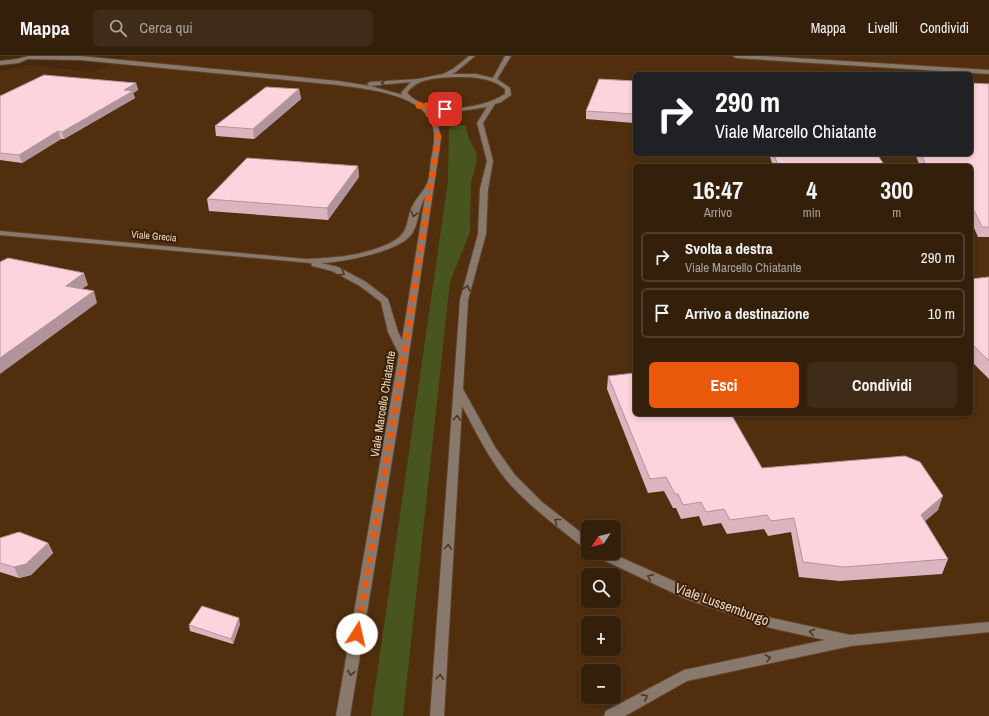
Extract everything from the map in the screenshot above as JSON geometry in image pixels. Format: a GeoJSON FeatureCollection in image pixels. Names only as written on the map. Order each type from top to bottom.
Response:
{"type":"FeatureCollection","features":[{"type":"Feature","properties":{"kind":"street"},"geometry":{"type":"LineString","coordinates":[[70,56],[80,58]]}},
{"type":"Feature","properties":{"kind":"street","name":"Viale Marcello Chiatante"},"geometry":{"type":"LineString","coordinates":[[440,76],[455,70],[472,56]]}},
{"type":"Feature","properties":{"kind":"street"},"geometry":{"type":"LineString","coordinates":[[494,80],[507,58],[517,56]]}},
{"type":"Feature","properties":{"kind":"street"},"geometry":{"type":"LineString","coordinates":[[736,56],[989,72]]}},
{"type":"Feature","properties":{"kind":"street"},"geometry":{"type":"LineString","coordinates":[[0,66],[32,57],[80,58],[338,83],[370,88],[407,98]]}},
{"type":"Feature","properties":{"kind":"street"},"geometry":{"type":"LineString","coordinates":[[0,63],[18,61]]}},
{"type":"Feature","properties":{"kind":"street","name":"Viale Marcello Chiatante"},"geometry":{"type":"LineString","coordinates":[[343,716],[404,354],[438,138],[436,124],[431,115],[407,98],[404,93],[407,88],[423,79],[440,76],[469,75],[494,80],[503,84],[508,89],[508,95],[503,100],[478,108],[457,109],[430,107],[417,104]]}},
{"type":"Feature","properties":{"kind":"street"},"geometry":{"type":"LineString","coordinates":[[338,83],[401,83],[423,79]]}},
{"type":"Feature","properties":{"kind":"street","name":"Viale Marcello Chiatante"},"geometry":{"type":"LineString","coordinates":[[437,716],[464,300],[482,234],[484,189],[490,161],[480,123],[483,116],[492,104]]}},
{"type":"Feature","properties":{"kind":"street","name":"Viale Grecia"},"geometry":{"type":"LineString","coordinates":[[0,233],[305,261],[338,260],[392,245],[409,232],[416,206],[432,180]]}},
{"type":"Feature","properties":{"kind":"street","name":"Viale Grecia"},"geometry":{"type":"LineString","coordinates":[[305,261],[336,270],[363,284],[385,301],[393,332],[404,354]]}},
{"type":"Feature","properties":{"kind":"street"},"geometry":{"type":"LineString","coordinates":[[459,389],[483,435],[512,478],[551,516],[581,540]]}},
{"type":"Feature","properties":{"kind":"street","name":"Viale Lussemburgo"},"geometry":{"type":"LineString","coordinates":[[614,560],[691,595],[764,621],[851,640]]}},
{"type":"Feature","properties":{"kind":"street","name":"Viale Lussemburgo"},"geometry":{"type":"LineString","coordinates":[[611,716],[684,676],[851,640],[989,627]]}},
{"type":"Feature","properties":{"kind":"shaded area"},"geometry":{"type":"Polygon","coordinates":[[[125,56],[989,56],[989,716],[0,716],[0,71],[28,65],[94,72],[125,56]]]}},
{"type":"Feature","properties":{"kind":"green space"},"geometry":{"type":"Polygon","coordinates":[[[465,125],[470,141],[476,152],[477,160],[471,183],[470,232],[450,282],[403,716],[371,716],[448,181],[449,126],[465,125]]]}},
{"type":"Feature","properties":{"kind":"building"},"geometry":{"type":"Polygon","coordinates":[[[44,75],[136,83],[124,90],[133,91],[62,132],[58,131],[19,155],[0,153],[0,96],[44,75]]]}},
{"type":"Feature","properties":{"kind":"building"},"geometry":{"type":"Polygon","coordinates":[[[599,79],[633,81],[633,114],[586,111],[599,79]]]}},
{"type":"Feature","properties":{"kind":"building"},"geometry":{"type":"Polygon","coordinates":[[[973,83],[989,84],[989,227],[982,227],[973,208],[973,164],[925,164],[922,156],[973,156],[973,83]]]}},
{"type":"Feature","properties":{"kind":"building"},"geometry":{"type":"Polygon","coordinates":[[[266,87],[299,89],[253,129],[215,126],[266,87]]]}},
{"type":"Feature","properties":{"kind":"building"},"geometry":{"type":"Polygon","coordinates":[[[775,156],[878,156],[884,164],[777,164],[775,156]]]}},
{"type":"Feature","properties":{"kind":"building"},"geometry":{"type":"Polygon","coordinates":[[[247,158],[358,166],[327,208],[207,199],[247,158]]]}},
{"type":"Feature","properties":{"kind":"building"},"geometry":{"type":"Polygon","coordinates":[[[8,258],[84,273],[66,286],[94,291],[0,358],[0,262],[8,258]]]}},
{"type":"Feature","properties":{"kind":"building"},"geometry":{"type":"Polygon","coordinates":[[[989,277],[989,361],[973,345],[973,279],[989,277]]]}},
{"type":"Feature","properties":{"kind":"building"},"geometry":{"type":"Polygon","coordinates":[[[633,373],[633,416],[732,416],[762,468],[905,456],[920,462],[943,496],[921,515],[948,559],[844,567],[803,562],[794,518],[771,521],[767,515],[730,520],[724,509],[706,512],[701,502],[683,505],[678,494],[675,494],[666,477],[650,479],[608,376],[633,373]]]}},
{"type":"Feature","properties":{"kind":"building"},"geometry":{"type":"Polygon","coordinates":[[[19,532],[48,543],[26,564],[14,567],[0,563],[0,538],[19,532]]]}},
{"type":"Feature","properties":{"kind":"building"},"geometry":{"type":"Polygon","coordinates":[[[202,606],[239,618],[231,639],[189,625],[202,606]]]}},
{"type":"Feature","properties":{"kind":"route"},"geometry":{"type":"LineString","coordinates":[[357,634],[399,387],[438,138],[436,124],[431,115],[417,104],[445,109]]}}]}
